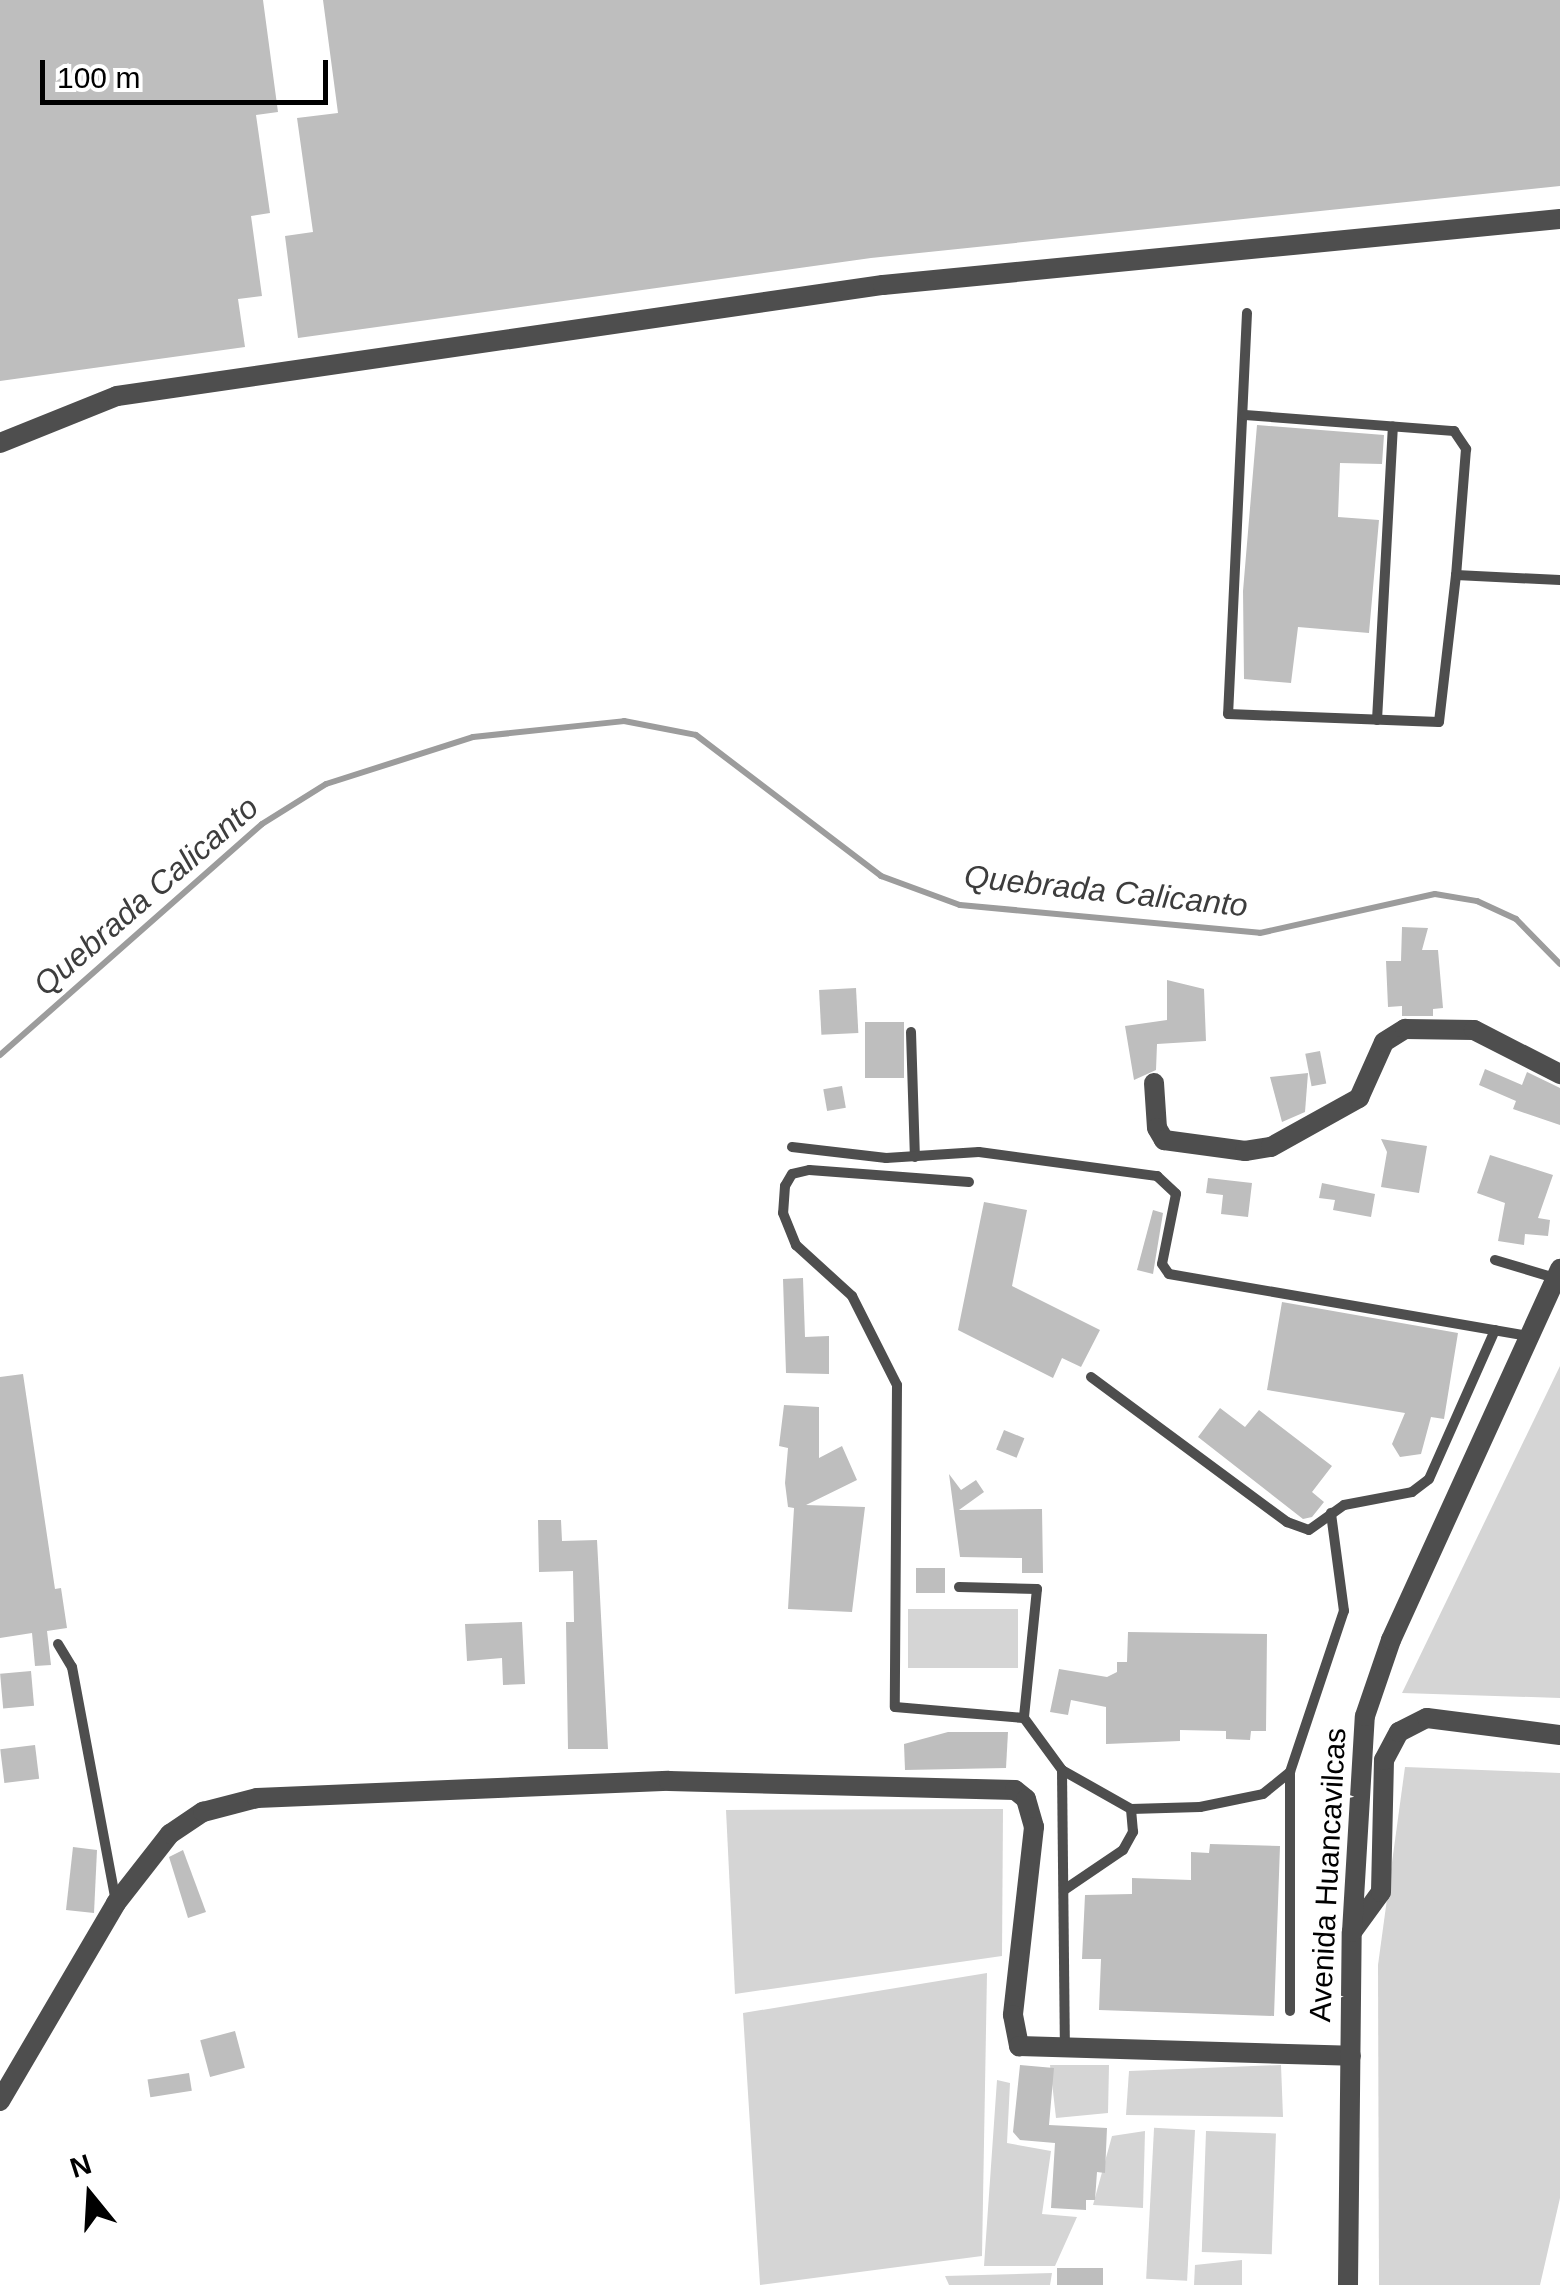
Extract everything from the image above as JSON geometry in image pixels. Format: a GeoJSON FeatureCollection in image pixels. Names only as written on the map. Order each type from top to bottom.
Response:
{"type":"FeatureCollection","features":[{"type":"Feature","properties":{"kind":"street"},"geometry":{"type":"LineString","coordinates":[[0,443],[117,396],[883,285],[1560,219]]}},
{"type":"Feature","properties":{"kind":"street"},"geometry":{"type":"LineString","coordinates":[[1154,1083],[1157,1128],[1164,1140],[1245,1151],[1271,1147],[1358,1098],[1384,1042],[1405,1029],[1474,1030],[1560,1074]]}},
{"type":"Feature","properties":{"kind":"street","name":"Avenida Huancavilcas"},"geometry":{"type":"LineString","coordinates":[[1348,2285],[1352,1932],[1365,1716],[1391,1640],[1558,1274]]}},
{"type":"Feature","properties":{"kind":"street"},"geometry":{"type":"LineString","coordinates":[[1352,1932],[1381,1892],[1384,1760],[1398,1732],[1427,1718],[1560,1735]]}},
{"type":"Feature","properties":{"kind":"street"},"geometry":{"type":"LineString","coordinates":[[0,2102],[116,1902],[170,1834],[203,1812],[257,1798],[670,1781],[1015,1790],[1026,1799],[1034,1827],[1012,2028],[1019,2046],[1351,2056]]}},
{"type":"Feature","properties":{"kind":"lane"},"geometry":{"type":"LineString","coordinates":[[1245,414],[1454,431],[1464,440],[1443,718],[1377,720],[1228,714],[1247,313]]}},
{"type":"Feature","properties":{"kind":"lane"},"geometry":{"type":"LineString","coordinates":[[1377,720],[1394,426]]}},
{"type":"Feature","properties":{"kind":"lane"},"geometry":{"type":"LineString","coordinates":[[1456,575],[1560,580]]}},
{"type":"Feature","properties":{"kind":"lane"},"geometry":{"type":"LineString","coordinates":[[911,1032],[915,1157]]}},
{"type":"Feature","properties":{"kind":"lane"},"geometry":{"type":"LineString","coordinates":[[792,1147],[915,1157],[979,1152],[1164,1178],[1176,1194],[1162,1264],[1169,1274],[1530,1336]]}},
{"type":"Feature","properties":{"kind":"lane"},"geometry":{"type":"LineString","coordinates":[[969,1182],[800,1170],[785,1186],[783,1213],[796,1245],[852,1296],[897,1385],[895,1707],[1024,1718]]}},
{"type":"Feature","properties":{"kind":"lane"},"geometry":{"type":"LineString","coordinates":[[1495,1260],[1558,1274]]}},
{"type":"Feature","properties":{"kind":"lane"},"geometry":{"type":"LineString","coordinates":[[1091,1377],[1299,1530],[1317,1526],[1331,1513],[1353,1502],[1412,1492],[1429,1479],[1495,1330]]}},
{"type":"Feature","properties":{"kind":"lane"},"geometry":{"type":"LineString","coordinates":[[1290,2011],[1290,1772],[1344,1611],[1331,1513]]}},
{"type":"Feature","properties":{"kind":"lane"},"geometry":{"type":"LineString","coordinates":[[959,1587],[1037,1589],[1024,1718],[1062,1770],[1131,1809],[1200,1806],[1263,1794],[1290,1772]]}},
{"type":"Feature","properties":{"kind":"lane"},"geometry":{"type":"LineString","coordinates":[[58,1644],[72,1667],[116,1902]]}},
{"type":"Feature","properties":{"kind":"lane"},"geometry":{"type":"LineString","coordinates":[[1062,1770],[1065,2050]]}},
{"type":"Feature","properties":{"kind":"lane"},"geometry":{"type":"LineString","coordinates":[[1064,1890],[1123,1850],[1132,1832],[1131,1809]]}},
{"type":"Feature","properties":{"kind":"shaded area"},"geometry":{"type":"Polygon","coordinates":[[[1560,1366],[1560,1698],[1402,1693],[1560,1366]]]}},
{"type":"Feature","properties":{"kind":"shaded area"},"geometry":{"type":"Polygon","coordinates":[[[908,1609],[1018,1609],[1018,1668],[908,1668],[908,1609]]]}},
{"type":"Feature","properties":{"kind":"shaded area"},"geometry":{"type":"Polygon","coordinates":[[[1405,1767],[1560,1773],[1560,2198],[1540,2285],[1379,2285],[1378,1965],[1405,1767]]]}},
{"type":"Feature","properties":{"kind":"shaded area"},"geometry":{"type":"Polygon","coordinates":[[[1003,1809],[1002,1956],[735,1994],[726,1810],[1003,1809]]]}},
{"type":"Feature","properties":{"kind":"shaded area"},"geometry":{"type":"Polygon","coordinates":[[[987,1973],[982,2256],[760,2285],[743,2013],[987,1973]]]}},
{"type":"Feature","properties":{"kind":"shaded area"},"geometry":{"type":"Polygon","coordinates":[[[1050,2065],[1109,2065],[1108,2113],[1056,2118],[1050,2065]]]}},
{"type":"Feature","properties":{"kind":"shaded area"},"geometry":{"type":"Polygon","coordinates":[[[1281,2065],[1283,2117],[1126,2115],[1129,2071],[1281,2065]]]}},
{"type":"Feature","properties":{"kind":"shaded area"},"geometry":{"type":"Polygon","coordinates":[[[997,2080],[1010,2083],[1007,2143],[1051,2151],[1042,2214],[1077,2217],[1055,2266],[984,2266],[997,2080]]]}},
{"type":"Feature","properties":{"kind":"shaded area"},"geometry":{"type":"Polygon","coordinates":[[[1154,2128],[1195,2130],[1187,2281],[1146,2279],[1154,2128]]]}},
{"type":"Feature","properties":{"kind":"shaded area"},"geometry":{"type":"Polygon","coordinates":[[[1145,2131],[1143,2208],[1093,2205],[1112,2136],[1145,2131]]]}},
{"type":"Feature","properties":{"kind":"shaded area"},"geometry":{"type":"Polygon","coordinates":[[[1206,2131],[1276,2133],[1272,2254],[1202,2252],[1206,2131]]]}},
{"type":"Feature","properties":{"kind":"shaded area"},"geometry":{"type":"Polygon","coordinates":[[[1242,2260],[1242,2285],[1194,2285],[1195,2265],[1242,2260]]]}},
{"type":"Feature","properties":{"kind":"shaded area"},"geometry":{"type":"Polygon","coordinates":[[[1052,2273],[1050,2285],[949,2285],[945,2276],[1052,2273]]]}},
{"type":"Feature","properties":{"kind":"building"},"geometry":{"type":"Polygon","coordinates":[[[0,0],[263,0],[278,112],[256,115],[270,213],[251,216],[262,296],[238,299],[245,347],[0,381],[0,0]]]}},
{"type":"Feature","properties":{"kind":"building"},"geometry":{"type":"Polygon","coordinates":[[[323,0],[1560,0],[1560,186],[871,258],[298,338],[285,236],[313,232],[297,118],[338,113],[323,0]]]}},
{"type":"Feature","properties":{"kind":"building"},"geometry":{"type":"Polygon","coordinates":[[[1257,425],[1384,435],[1382,464],[1340,463],[1338,517],[1379,520],[1369,633],[1298,627],[1291,683],[1244,679],[1243,591],[1257,425]]]}},
{"type":"Feature","properties":{"kind":"building"},"geometry":{"type":"Polygon","coordinates":[[[1402,927],[1428,928],[1422,950],[1438,950],[1443,1008],[1433,1009],[1433,1016],[1402,1016],[1402,1006],[1388,1007],[1386,961],[1401,961],[1402,927]]]}},
{"type":"Feature","properties":{"kind":"building"},"geometry":{"type":"Polygon","coordinates":[[[1167,980],[1204,989],[1206,1041],[1157,1044],[1156,1070],[1134,1080],[1125,1026],[1167,1020],[1167,980]]]}},
{"type":"Feature","properties":{"kind":"building"},"geometry":{"type":"Polygon","coordinates":[[[856,988],[858,1033],[821,1035],[819,990],[856,988]]]}},
{"type":"Feature","properties":{"kind":"building"},"geometry":{"type":"Polygon","coordinates":[[[865,1022],[904,1022],[904,1078],[865,1078],[865,1022]]]}},
{"type":"Feature","properties":{"kind":"building"},"geometry":{"type":"Polygon","coordinates":[[[1320,1051],[1326,1083],[1312,1086],[1305,1054],[1320,1051]]]}},
{"type":"Feature","properties":{"kind":"building"},"geometry":{"type":"Polygon","coordinates":[[[1485,1069],[1522,1085],[1527,1072],[1560,1088],[1560,1125],[1513,1109],[1516,1101],[1479,1085],[1485,1069]]]}},
{"type":"Feature","properties":{"kind":"building"},"geometry":{"type":"Polygon","coordinates":[[[1308,1073],[1305,1112],[1282,1122],[1270,1077],[1308,1073]]]}},
{"type":"Feature","properties":{"kind":"building"},"geometry":{"type":"Polygon","coordinates":[[[842,1086],[846,1108],[827,1111],[823,1089],[842,1086]]]}},
{"type":"Feature","properties":{"kind":"building"},"geometry":{"type":"Polygon","coordinates":[[[1381,1139],[1427,1146],[1419,1193],[1381,1187],[1387,1152],[1381,1139]]]}},
{"type":"Feature","properties":{"kind":"building"},"geometry":{"type":"Polygon","coordinates":[[[1490,1155],[1553,1175],[1538,1218],[1550,1220],[1548,1236],[1525,1234],[1524,1245],[1498,1241],[1505,1203],[1477,1193],[1490,1155]]]}},
{"type":"Feature","properties":{"kind":"building"},"geometry":{"type":"Polygon","coordinates":[[[1208,1178],[1252,1183],[1248,1217],[1221,1214],[1223,1195],[1206,1193],[1208,1178]]]}},
{"type":"Feature","properties":{"kind":"building"},"geometry":{"type":"Polygon","coordinates":[[[1322,1183],[1375,1194],[1371,1217],[1333,1210],[1335,1200],[1319,1198],[1322,1183]]]}},
{"type":"Feature","properties":{"kind":"building"},"geometry":{"type":"Polygon","coordinates":[[[984,1202],[1027,1210],[1012,1286],[1100,1330],[1081,1367],[1062,1358],[1053,1378],[958,1330],[984,1202]]]}},
{"type":"Feature","properties":{"kind":"building"},"geometry":{"type":"Polygon","coordinates":[[[1153,1210],[1163,1213],[1153,1274],[1137,1270],[1153,1210]]]}},
{"type":"Feature","properties":{"kind":"building"},"geometry":{"type":"Polygon","coordinates":[[[803,1278],[805,1337],[829,1336],[829,1374],[786,1373],[783,1279],[803,1278]]]}},
{"type":"Feature","properties":{"kind":"building"},"geometry":{"type":"Polygon","coordinates":[[[1282,1302],[1458,1333],[1444,1419],[1431,1417],[1421,1454],[1400,1457],[1392,1444],[1405,1413],[1267,1390],[1282,1302]]]}},
{"type":"Feature","properties":{"kind":"building"},"geometry":{"type":"Polygon","coordinates":[[[23,1374],[55,1589],[61,1588],[67,1628],[47,1631],[51,1665],[35,1666],[32,1633],[0,1638],[0,1377],[23,1374]]]}},
{"type":"Feature","properties":{"kind":"building"},"geometry":{"type":"Polygon","coordinates":[[[784,1405],[819,1407],[819,1458],[842,1446],[857,1480],[806,1505],[865,1507],[852,1612],[788,1609],[794,1508],[788,1507],[785,1483],[788,1448],[779,1446],[784,1405]]]}},
{"type":"Feature","properties":{"kind":"building"},"geometry":{"type":"Polygon","coordinates":[[[1220,1408],[1245,1427],[1259,1410],[1332,1466],[1312,1492],[1324,1502],[1312,1517],[1303,1519],[1198,1437],[1220,1408]]]}},
{"type":"Feature","properties":{"kind":"building"},"geometry":{"type":"Polygon","coordinates":[[[1004,1430],[1024,1438],[1017,1458],[996,1449],[1004,1430]]]}},
{"type":"Feature","properties":{"kind":"building"},"geometry":{"type":"Polygon","coordinates":[[[949,1474],[961,1490],[976,1480],[984,1492],[959,1510],[1042,1509],[1043,1573],[1022,1573],[1022,1558],[960,1557],[949,1474]]]}},
{"type":"Feature","properties":{"kind":"building"},"geometry":{"type":"Polygon","coordinates":[[[538,1520],[561,1520],[562,1541],[597,1540],[608,1749],[568,1749],[566,1622],[574,1622],[573,1571],[539,1572],[538,1520]]]}},
{"type":"Feature","properties":{"kind":"building"},"geometry":{"type":"Polygon","coordinates":[[[916,1568],[945,1568],[945,1593],[916,1593],[916,1568]]]}},
{"type":"Feature","properties":{"kind":"building"},"geometry":{"type":"Polygon","coordinates":[[[522,1622],[525,1684],[503,1685],[502,1658],[467,1661],[465,1624],[522,1622]]]}},
{"type":"Feature","properties":{"kind":"building"},"geometry":{"type":"Polygon","coordinates":[[[1128,1632],[1267,1634],[1266,1731],[1251,1731],[1250,1740],[1226,1739],[1226,1731],[1180,1730],[1180,1741],[1106,1744],[1106,1707],[1071,1700],[1068,1715],[1050,1712],[1059,1669],[1107,1677],[1117,1672],[1117,1662],[1127,1662],[1128,1632]]]}},
{"type":"Feature","properties":{"kind":"building"},"geometry":{"type":"Polygon","coordinates":[[[31,1671],[34,1706],[3,1709],[0,1674],[31,1671]]]}},
{"type":"Feature","properties":{"kind":"building"},"geometry":{"type":"Polygon","coordinates":[[[948,1732],[1008,1732],[1006,1768],[905,1770],[904,1744],[948,1732]]]}},
{"type":"Feature","properties":{"kind":"building"},"geometry":{"type":"Polygon","coordinates":[[[35,1745],[39,1779],[4,1783],[0,1749],[35,1745]]]}},
{"type":"Feature","properties":{"kind":"building"},"geometry":{"type":"Polygon","coordinates":[[[1210,1844],[1280,1846],[1274,2016],[1099,2010],[1101,1959],[1082,1959],[1085,1895],[1132,1894],[1132,1878],[1191,1880],[1191,1852],[1209,1853],[1210,1844]]]}},
{"type":"Feature","properties":{"kind":"building"},"geometry":{"type":"Polygon","coordinates":[[[73,1847],[97,1850],[94,1913],[66,1910],[73,1847]]]}},
{"type":"Feature","properties":{"kind":"building"},"geometry":{"type":"Polygon","coordinates":[[[183,1850],[206,1912],[188,1918],[169,1857],[183,1850]]]}},
{"type":"Feature","properties":{"kind":"building"},"geometry":{"type":"Polygon","coordinates":[[[235,2031],[245,2068],[210,2077],[200,2040],[235,2031]]]}},
{"type":"Feature","properties":{"kind":"building"},"geometry":{"type":"Polygon","coordinates":[[[1020,2065],[1054,2068],[1049,2125],[1107,2128],[1105,2173],[1097,2172],[1095,2200],[1086,2200],[1086,2210],[1051,2208],[1055,2143],[1020,2140],[1013,2132],[1020,2065]]]}},
{"type":"Feature","properties":{"kind":"building"},"geometry":{"type":"Polygon","coordinates":[[[189,2073],[192,2091],[150,2097],[148,2080],[189,2073]]]}},
{"type":"Feature","properties":{"kind":"building"},"geometry":{"type":"Polygon","coordinates":[[[1057,2268],[1103,2268],[1103,2285],[1057,2285],[1057,2268]]]}},
{"type":"Feature","properties":{"kind":"waterway","name":"Quebrada Calicanto"},"geometry":{"type":"LineString","coordinates":[[0,1055],[262,824],[326,784],[473,737],[624,721],[696,735],[881,876],[960,905],[1260,933],[1435,894],[1477,901],[1516,919],[1560,964]]}}]}
